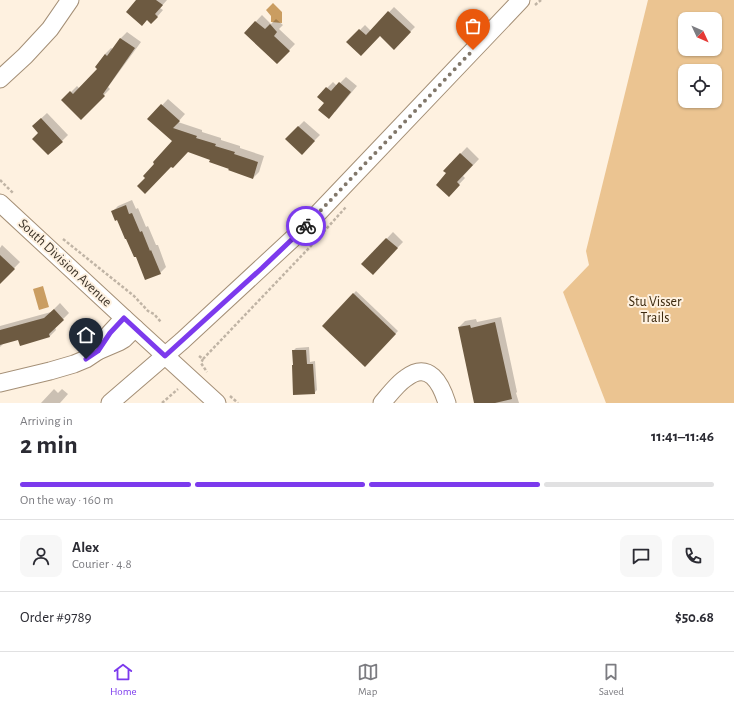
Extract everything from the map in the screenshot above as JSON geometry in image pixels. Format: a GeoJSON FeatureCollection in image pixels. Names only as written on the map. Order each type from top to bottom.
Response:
{"type":"FeatureCollection","features":[{"type":"Feature","properties":{"kind":"street"},"geometry":{"type":"LineString","coordinates":[[0,79],[25,56],[50,29],[70,0]]}},
{"type":"Feature","properties":{"kind":"street"},"geometry":{"type":"LineString","coordinates":[[110,403],[165,356],[303,230],[521,0]]}},
{"type":"Feature","properties":{"kind":"street","name":"South Division Avenue"},"geometry":{"type":"LineString","coordinates":[[0,203],[217,403]]}},
{"type":"Feature","properties":{"kind":"street"},"geometry":{"type":"LineString","coordinates":[[0,383],[50,371],[86,359],[98,351],[110,333],[129,323]]}},
{"type":"Feature","properties":{"kind":"street"},"geometry":{"type":"LineString","coordinates":[[382,403],[405,378],[420,372],[426,372],[432,375],[439,383],[447,403]]}},
{"type":"Feature","properties":{"kind":"path"},"geometry":{"type":"LineString","coordinates":[[0,180],[16,196]]}},
{"type":"Feature","properties":{"kind":"path"},"geometry":{"type":"LineString","coordinates":[[58,236],[134,296],[161,322]]}},
{"type":"Feature","properties":{"kind":"path"},"geometry":{"type":"LineString","coordinates":[[203,359],[309,248]]}},
{"type":"Feature","properties":{"kind":"path"},"geometry":{"type":"LineString","coordinates":[[162,403],[178,389]]}},
{"type":"Feature","properties":{"kind":"green space","name":"Stu Visser Trails"},"geometry":{"type":"Polygon","coordinates":[[[648,0],[734,0],[734,403],[606,403],[563,292],[589,265],[586,251],[648,0]]]}},
{"type":"Feature","properties":{"kind":"shaded area"},"geometry":{"type":"Polygon","coordinates":[[[273,3],[282,12],[282,23],[271,22],[271,16],[266,10],[273,3]]]}},
{"type":"Feature","properties":{"kind":"shaded area"},"geometry":{"type":"Polygon","coordinates":[[[43,286],[49,307],[39,310],[33,289],[43,286]]]}},
{"type":"Feature","properties":{"kind":"building"},"geometry":{"type":"Polygon","coordinates":[[[136,0],[156,0],[163,5],[155,14],[158,17],[151,24],[147,20],[142,26],[126,12],[136,0]]]}},
{"type":"Feature","properties":{"kind":"building"},"geometry":{"type":"Polygon","coordinates":[[[388,11],[411,32],[394,50],[380,36],[361,56],[346,42],[359,29],[366,35],[388,11]]]}},
{"type":"Feature","properties":{"kind":"building"},"geometry":{"type":"Polygon","coordinates":[[[255,21],[265,29],[270,24],[277,32],[274,36],[290,51],[277,64],[244,33],[255,21]]]}},
{"type":"Feature","properties":{"kind":"building"},"geometry":{"type":"Polygon","coordinates":[[[120,38],[135,48],[103,94],[105,96],[81,120],[61,100],[70,91],[73,94],[97,69],[95,67],[105,54],[107,56],[120,38]]]}},
{"type":"Feature","properties":{"kind":"building"},"geometry":{"type":"Polygon","coordinates":[[[339,82],[351,92],[329,119],[318,110],[324,103],[317,97],[326,87],[331,91],[339,82]]]}},
{"type":"Feature","properties":{"kind":"building"},"geometry":{"type":"Polygon","coordinates":[[[161,104],[180,121],[173,128],[197,136],[196,138],[216,144],[215,146],[235,152],[234,154],[258,162],[253,179],[228,170],[229,169],[209,162],[210,160],[188,152],[145,194],[137,186],[145,178],[143,176],[154,164],[153,162],[172,141],[147,119],[161,104]]]}},
{"type":"Feature","properties":{"kind":"building"},"geometry":{"type":"Polygon","coordinates":[[[41,118],[63,142],[48,155],[32,139],[38,133],[32,126],[41,118]]]}},
{"type":"Feature","properties":{"kind":"building"},"geometry":{"type":"Polygon","coordinates":[[[298,126],[315,141],[302,155],[285,139],[298,126]]]}},
{"type":"Feature","properties":{"kind":"building"},"geometry":{"type":"Polygon","coordinates":[[[460,153],[473,165],[457,182],[460,185],[449,197],[436,185],[446,173],[443,171],[460,153]]]}},
{"type":"Feature","properties":{"kind":"building"},"geometry":{"type":"Polygon","coordinates":[[[126,205],[129,214],[132,213],[140,232],[142,231],[161,274],[145,280],[136,257],[134,257],[117,220],[115,221],[111,211],[126,205]]]}},
{"type":"Feature","properties":{"kind":"building"},"geometry":{"type":"Polygon","coordinates":[[[386,238],[398,248],[373,275],[361,264],[386,238]]]}},
{"type":"Feature","properties":{"kind":"building"},"geometry":{"type":"Polygon","coordinates":[[[0,255],[15,269],[0,284],[0,255]]]}},
{"type":"Feature","properties":{"kind":"building"},"geometry":{"type":"Polygon","coordinates":[[[353,293],[396,334],[365,367],[322,326],[353,293]]]}},
{"type":"Feature","properties":{"kind":"building"},"geometry":{"type":"Polygon","coordinates":[[[54,309],[64,320],[49,334],[50,337],[20,346],[18,340],[0,345],[0,330],[44,318],[54,309]]]}},
{"type":"Feature","properties":{"kind":"building"},"geometry":{"type":"Polygon","coordinates":[[[495,322],[512,399],[495,403],[474,403],[458,327],[470,325],[471,328],[495,322]]]}},
{"type":"Feature","properties":{"kind":"building"},"geometry":{"type":"Polygon","coordinates":[[[292,350],[306,350],[307,364],[313,364],[315,394],[293,395],[292,350]]]}},
{"type":"Feature","properties":{"kind":"way so far"},"geometry":{"type":"LineString","coordinates":[[306,226],[473,50]]}},
{"type":"Feature","properties":{"kind":"route"},"geometry":{"type":"LineString","coordinates":[[86,359],[98,351],[110,333],[124,318],[165,356],[285,248],[306,226]]}}]}
